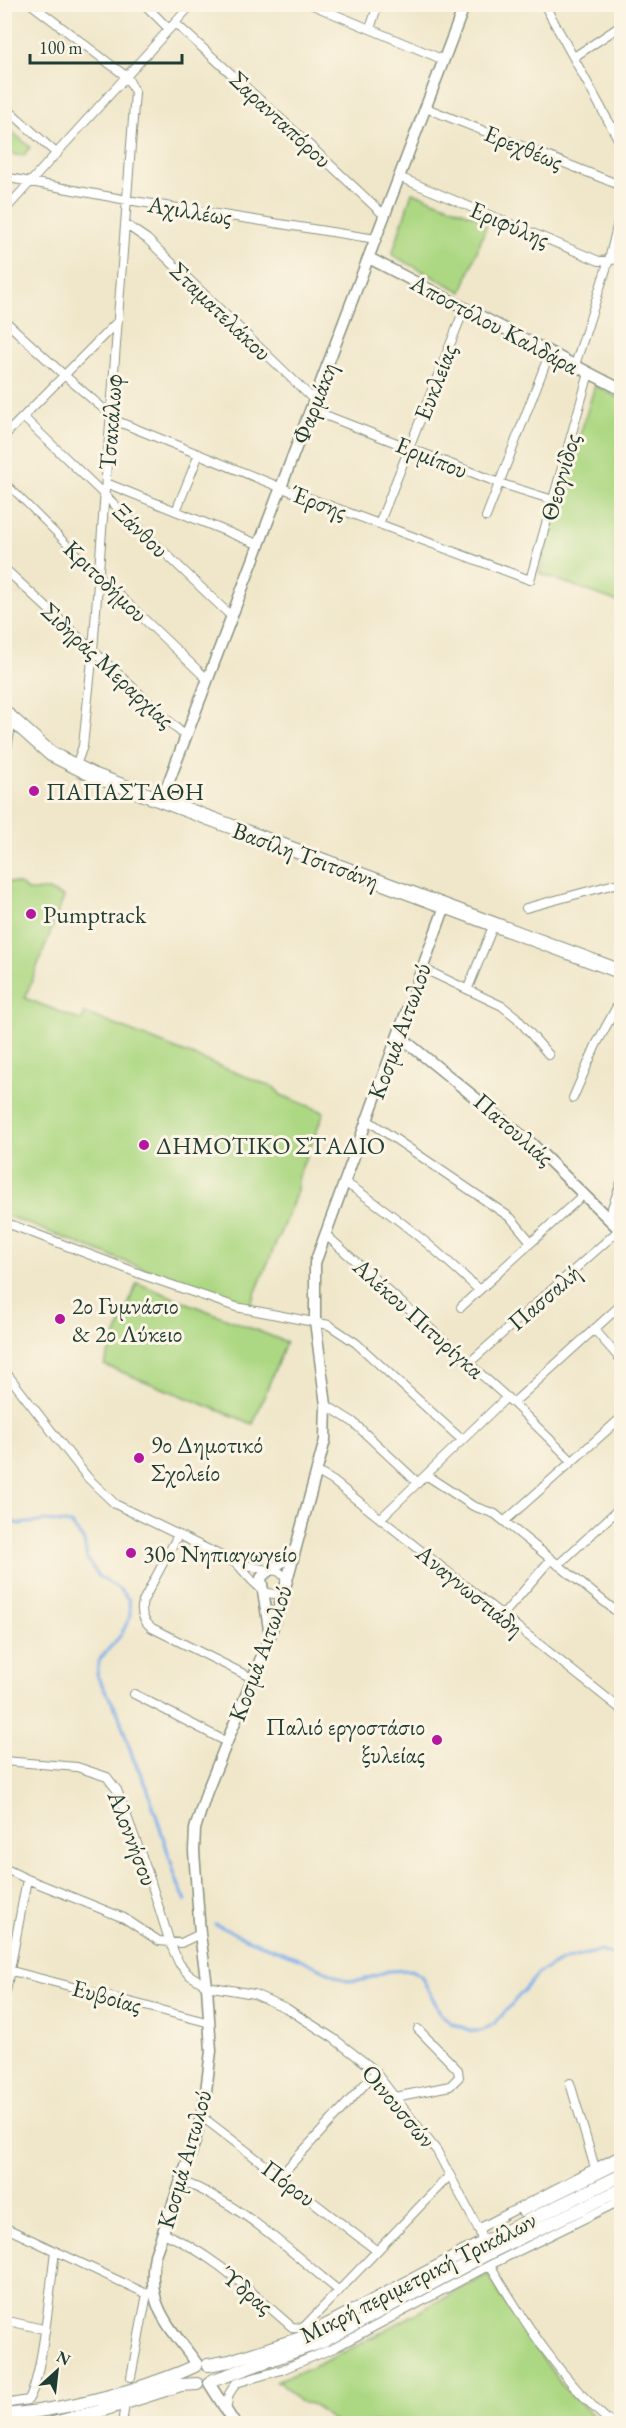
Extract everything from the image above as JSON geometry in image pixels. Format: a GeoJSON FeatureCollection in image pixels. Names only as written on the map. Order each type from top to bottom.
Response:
{"type":"FeatureCollection","features":[{"type":"Feature","properties":{"kind":"main road","name":"Βασίλη Τσιτσάνη"},"geometry":{"type":"LineString","coordinates":[[8,716],[51,754],[75,768],[621,972]]}},
{"type":"Feature","properties":{"kind":"main road","name":"Μικρή περιμετρική Τρικάλων"},"geometry":{"type":"LineString","coordinates":[[4,2415],[68,2407],[174,2376],[200,2365],[230,2361],[304,2337],[480,2235],[621,2175]]}},
{"type":"Feature","properties":{"kind":"main road","name":"Μικρή περιμετρική Τρικάλων"},"geometry":{"type":"LineString","coordinates":[[49,2424],[123,2414],[181,2385],[206,2383],[324,2341],[491,2252],[621,2189]]}},
{"type":"Feature","properties":{"kind":"main road"},"geometry":{"type":"LineString","coordinates":[[200,2365],[213,2373],[206,2383],[191,2376],[200,2365]]}},
{"type":"Feature","properties":{"kind":"street"},"geometry":{"type":"LineString","coordinates":[[31,4],[127,77]]}},
{"type":"Feature","properties":{"kind":"street","name":"Σαρανταπόρου"},"geometry":{"type":"LineString","coordinates":[[144,4],[291,128],[385,216]]}},
{"type":"Feature","properties":{"kind":"street"},"geometry":{"type":"LineString","coordinates":[[4,211],[192,4]]}},
{"type":"Feature","properties":{"kind":"street"},"geometry":{"type":"LineString","coordinates":[[310,4],[444,60]]}},
{"type":"Feature","properties":{"kind":"street"},"geometry":{"type":"LineString","coordinates":[[370,29],[378,4]]}},
{"type":"Feature","properties":{"kind":"street","name":"Φαρμάκη"},"geometry":{"type":"LineString","coordinates":[[161,802],[465,4]]}},
{"type":"Feature","properties":{"kind":"street"},"geometry":{"type":"LineString","coordinates":[[544,4],[621,146]]}},
{"type":"Feature","properties":{"kind":"street"},"geometry":{"type":"LineString","coordinates":[[574,57],[621,25]]}},
{"type":"Feature","properties":{"kind":"street","name":"Τσακάλωφ"},"geometry":{"type":"LineString","coordinates":[[75,768],[83,746],[106,483],[135,92],[127,77]]}},
{"type":"Feature","properties":{"kind":"street"},"geometry":{"type":"LineString","coordinates":[[4,106],[57,154]]}},
{"type":"Feature","properties":{"kind":"street","name":"Ερεχθέως"},"geometry":{"type":"LineString","coordinates":[[426,108],[621,186]]}},
{"type":"Feature","properties":{"kind":"street"},"geometry":{"type":"LineString","coordinates":[[613,129],[621,123]]}},
{"type":"Feature","properties":{"kind":"street","name":"Αχιλλέως"},"geometry":{"type":"LineString","coordinates":[[4,177],[127,200],[376,239]]}},
{"type":"Feature","properties":{"kind":"street","name":"Εριφύλης"},"geometry":{"type":"LineString","coordinates":[[399,177],[599,261],[621,259]]}},
{"type":"Feature","properties":{"kind":"street"},"geometry":{"type":"LineString","coordinates":[[575,365],[609,260],[621,206]]}},
{"type":"Feature","properties":{"kind":"street","name":"Σταματελάκου"},"geometry":{"type":"LineString","coordinates":[[125,224],[147,239],[313,405]]}},
{"type":"Feature","properties":{"kind":"street","name":"Αποστόλου Καλδάρα"},"geometry":{"type":"LineString","coordinates":[[369,258],[621,390]]}},
{"type":"Feature","properties":{"kind":"street","name":"Ευκλείας"},"geometry":{"type":"LineString","coordinates":[[379,524],[465,307]]}},
{"type":"Feature","properties":{"kind":"street","name":"Έρσης"},"geometry":{"type":"LineString","coordinates":[[4,320],[111,416],[282,488],[530,580]]}},
{"type":"Feature","properties":{"kind":"street"},"geometry":{"type":"LineString","coordinates":[[4,436],[118,321]]}},
{"type":"Feature","properties":{"kind":"street"},"geometry":{"type":"LineString","coordinates":[[486,517],[550,352]]}},
{"type":"Feature","properties":{"kind":"street","name":"Θεογνίδος"},"geometry":{"type":"LineString","coordinates":[[530,580],[590,373]]}},
{"type":"Feature","properties":{"kind":"street","name":"Ερμίπου"},"geometry":{"type":"LineString","coordinates":[[313,405],[410,448],[499,483],[553,500]]}},
{"type":"Feature","properties":{"kind":"street","name":"Ξάνθου"},"geometry":{"type":"LineString","coordinates":[[23,417],[232,617]]}},
{"type":"Feature","properties":{"kind":"street"},"geometry":{"type":"LineString","coordinates":[[176,511],[199,454]]}},
{"type":"Feature","properties":{"kind":"street","name":"Κριτοδήμου"},"geometry":{"type":"LineString","coordinates":[[4,481],[208,680]]}},
{"type":"Feature","properties":{"kind":"street"},"geometry":{"type":"LineString","coordinates":[[106,483],[260,545]]}},
{"type":"Feature","properties":{"kind":"street","name":"Σιδηράς Μεραρχίας"},"geometry":{"type":"LineString","coordinates":[[4,568],[186,737]]}},
{"type":"Feature","properties":{"kind":"street"},"geometry":{"type":"LineString","coordinates":[[4,766],[8,716]]}},
{"type":"Feature","properties":{"kind":"street"},"geometry":{"type":"LineString","coordinates":[[526,908],[621,882]]}},
{"type":"Feature","properties":{"kind":"street","name":"Κοσμά Αιτωλού"},"geometry":{"type":"LineString","coordinates":[[200,2365],[156,2305],[150,2292],[153,2265],[201,2116],[211,2051],[194,1851],[195,1829],[200,1809],[270,1636],[327,1427],[315,1321],[314,1269],[366,1119],[445,906]]}},
{"type":"Feature","properties":{"kind":"street"},"geometry":{"type":"LineString","coordinates":[[468,988],[494,924]]}},
{"type":"Feature","properties":{"kind":"street"},"geometry":{"type":"LineString","coordinates":[[422,968],[502,1006],[516,1017],[549,1055]]}},
{"type":"Feature","properties":{"kind":"street"},"geometry":{"type":"LineString","coordinates":[[573,1098],[596,1045],[621,997]]}},
{"type":"Feature","properties":{"kind":"street","name":"Πατουλιάς"},"geometry":{"type":"LineString","coordinates":[[398,1035],[514,1128],[620,1231]]}},
{"type":"Feature","properties":{"kind":"street"},"geometry":{"type":"LineString","coordinates":[[366,1119],[511,1218],[531,1242]]}},
{"type":"Feature","properties":{"kind":"street"},"geometry":{"type":"LineString","coordinates":[[608,1219],[621,1180]]}},
{"type":"Feature","properties":{"kind":"street"},"geometry":{"type":"LineString","coordinates":[[344,1182],[414,1233],[479,1290]]}},
{"type":"Feature","properties":{"kind":"street"},"geometry":{"type":"LineString","coordinates":[[461,1307],[584,1194]]}},
{"type":"Feature","properties":{"kind":"street"},"geometry":{"type":"LineString","coordinates":[[4,1222],[143,1275],[236,1307],[329,1325],[356,1343],[462,1440]]}},
{"type":"Feature","properties":{"kind":"street","name":"Πασσαλή"},"geometry":{"type":"LineString","coordinates":[[469,1363],[620,1231]]}},
{"type":"Feature","properties":{"kind":"street","name":"Αλέκου Πιτυρίγκα"},"geometry":{"type":"LineString","coordinates":[[325,1234],[510,1400],[572,1461]]}},
{"type":"Feature","properties":{"kind":"street"},"geometry":{"type":"LineString","coordinates":[[381,1518],[462,1440],[621,1304]]}},
{"type":"Feature","properties":{"kind":"street"},"geometry":{"type":"LineString","coordinates":[[594,1329],[621,1361]]}},
{"type":"Feature","properties":{"kind":"street"},"geometry":{"type":"LineString","coordinates":[[4,1371],[97,1488],[122,1508],[234,1562],[282,1572],[285,1587],[272,1595],[262,1589],[234,1562]]}},
{"type":"Feature","properties":{"kind":"street"},"geometry":{"type":"LineString","coordinates":[[326,1405],[353,1422],[418,1483]]}},
{"type":"Feature","properties":{"kind":"street"},"geometry":{"type":"LineString","coordinates":[[505,1521],[621,1417]]}},
{"type":"Feature","properties":{"kind":"street","name":"Αναγνωστιάδη"},"geometry":{"type":"LineString","coordinates":[[316,1471],[333,1480],[621,1710]]}},
{"type":"Feature","properties":{"kind":"street"},"geometry":{"type":"LineString","coordinates":[[426,1475],[473,1506],[489,1511],[505,1521],[621,1616]]}},
{"type":"Feature","properties":{"kind":"street"},"geometry":{"type":"LineString","coordinates":[[502,1616],[554,1562],[621,1506]]}},
{"type":"Feature","properties":{"kind":"street"},"geometry":{"type":"LineString","coordinates":[[178,1535],[143,1601],[144,1619],[152,1628],[254,1679]]}},
{"type":"Feature","properties":{"kind":"street"},"geometry":{"type":"LineString","coordinates":[[270,1636],[261,1578],[284,1562],[296,1546]]}},
{"type":"Feature","properties":{"kind":"street"},"geometry":{"type":"LineString","coordinates":[[134,1694],[227,1742]]}},
{"type":"Feature","properties":{"kind":"street","name":"Αλοννήσου"},"geometry":{"type":"LineString","coordinates":[[4,1761],[77,1767],[99,1773],[112,1783],[148,1873],[170,1943],[180,1964],[188,1974],[207,1986]]}},
{"type":"Feature","properties":{"kind":"street"},"geometry":{"type":"LineString","coordinates":[[4,1868],[123,1918],[159,1941],[170,1943],[186,1941],[200,1934]]}},
{"type":"Feature","properties":{"kind":"street"},"geometry":{"type":"LineString","coordinates":[[4,2002],[8,1970],[27,1879]]}},
{"type":"Feature","properties":{"kind":"street","name":"Ευβοίας"},"geometry":{"type":"LineString","coordinates":[[8,1970],[210,2023]]}},
{"type":"Feature","properties":{"kind":"street","name":"Οινουσσών"},"geometry":{"type":"LineString","coordinates":[[207,1986],[254,1994],[286,2008],[333,2038],[376,2072],[437,2151],[480,2235]]}},
{"type":"Feature","properties":{"kind":"street"},"geometry":{"type":"LineString","coordinates":[[395,2097],[450,2086],[459,2077],[453,2065],[418,2029]]}},
{"type":"Feature","properties":{"kind":"street"},"geometry":{"type":"LineString","coordinates":[[280,2176],[376,2072]]}},
{"type":"Feature","properties":{"kind":"street"},"geometry":{"type":"LineString","coordinates":[[570,2083],[595,2168]]}},
{"type":"Feature","properties":{"kind":"street","name":"Πόρου"},"geometry":{"type":"LineString","coordinates":[[201,2116],[376,2250]]}},
{"type":"Feature","properties":{"kind":"street"},"geometry":{"type":"LineString","coordinates":[[480,2235],[621,2154]]}},
{"type":"Feature","properties":{"kind":"street"},"geometry":{"type":"LineString","coordinates":[[480,2235],[621,2163]]}},
{"type":"Feature","properties":{"kind":"street","name":"Ύδρας"},"geometry":{"type":"LineString","coordinates":[[163,2233],[202,2254],[292,2327],[299,2329],[450,2175]]}},
{"type":"Feature","properties":{"kind":"street"},"geometry":{"type":"LineString","coordinates":[[181,2181],[204,2190],[230,2205],[338,2290]]}},
{"type":"Feature","properties":{"kind":"street"},"geometry":{"type":"LineString","coordinates":[[226,2410],[229,2394],[236,2383],[282,2370],[324,2353],[490,2265],[621,2200]]}},
{"type":"Feature","properties":{"kind":"street"},"geometry":{"type":"LineString","coordinates":[[4,2227],[150,2292],[131,2377]]}},
{"type":"Feature","properties":{"kind":"street"},"geometry":{"type":"LineString","coordinates":[[4,2404],[30,2399],[38,2368],[55,2251]]}},
{"type":"Feature","properties":{"kind":"street"},"geometry":{"type":"LineString","coordinates":[[490,2265],[543,2350],[612,2424]]}},
{"type":"Feature","properties":{"kind":"street"},"geometry":{"type":"LineString","coordinates":[[4,2320],[44,2329]]}},
{"type":"Feature","properties":{"kind":"street"},"geometry":{"type":"LineString","coordinates":[[206,2383],[235,2424]]}},
{"type":"Feature","properties":{"kind":"street"},"geometry":{"type":"LineString","coordinates":[[123,2414],[131,2424]]}},
{"type":"Feature","properties":{"kind":"green space"},"geometry":{"type":"Polygon","coordinates":[[[4,125],[30,147],[23,156],[5,153],[4,125]]]}},
{"type":"Feature","properties":{"kind":"green space"},"geometry":{"type":"Polygon","coordinates":[[[412,192],[488,221],[462,292],[392,255],[412,192]]]}},
{"type":"Feature","properties":{"kind":"green space"},"geometry":{"type":"Polygon","coordinates":[[[595,385],[621,399],[621,603],[539,573],[595,385]]]}},
{"type":"Feature","properties":{"kind":"green space"},"geometry":{"type":"Polygon","coordinates":[[[5,881],[22,885],[30,891],[47,890],[64,897],[25,998],[82,1021],[85,1013],[275,1088],[281,1095],[324,1112],[298,1177],[297,1191],[250,1306],[134,1265],[5,1215],[5,881]]]}},
{"type":"Feature","properties":{"kind":"green space"},"geometry":{"type":"Polygon","coordinates":[[[137,1283],[286,1342],[253,1424],[104,1365],[137,1283]]]}},
{"type":"Feature","properties":{"kind":"green space"},"geometry":{"type":"Polygon","coordinates":[[[488,2274],[525,2334],[564,2388],[601,2423],[335,2423],[314,2405],[298,2401],[281,2382],[275,2381],[309,2369],[358,2345],[488,2274]]]}},
{"type":"Feature","properties":{"kind":"waterway"},"geometry":{"type":"LineString","coordinates":[[4,1520],[20,1524],[46,1521],[71,1524],[84,1541],[87,1559],[99,1577],[118,1588],[129,1600],[130,1617],[121,1635],[99,1660],[97,1676],[118,1713],[133,1758],[147,1787],[178,1884],[186,1901]]}},
{"type":"Feature","properties":{"kind":"waterway"},"geometry":{"type":"LineString","coordinates":[[215,1924],[347,1981],[363,1980],[388,1971],[411,1970],[421,1976],[441,2014],[451,2023],[472,2031],[481,2031],[495,2023],[540,1972],[563,1960],[599,1951],[622,1957]]}},
{"type":"Feature","properties":{"kind":"place","name":"ΠΑΠΑΣΤΑΘΗ"},"geometry":{"type":"Point","coordinates":[34,791]}},
{"type":"Feature","properties":{"kind":"place","name":"Pumptrack"},"geometry":{"type":"Point","coordinates":[31,914]}},
{"type":"Feature","properties":{"kind":"place","name":"ΔΗΜΟΤΙΚΟ ΣΤΑΔΙΟ"},"geometry":{"type":"Point","coordinates":[144,1145]}},
{"type":"Feature","properties":{"kind":"place","name":"2ο Γυμνάσιο & 2ο Λύκειο"},"geometry":{"type":"Point","coordinates":[60,1319]}},
{"type":"Feature","properties":{"kind":"place","name":"9ο Δημοτικό Σχολείο"},"geometry":{"type":"Point","coordinates":[139,1458]}},
{"type":"Feature","properties":{"kind":"place","name":"30ο Νηπιαγωγείο"},"geometry":{"type":"Point","coordinates":[131,1553]}},
{"type":"Feature","properties":{"kind":"place","name":"Παλιό εργοστάσιο ξυλείας"},"geometry":{"type":"Point","coordinates":[437,1740]}}]}
